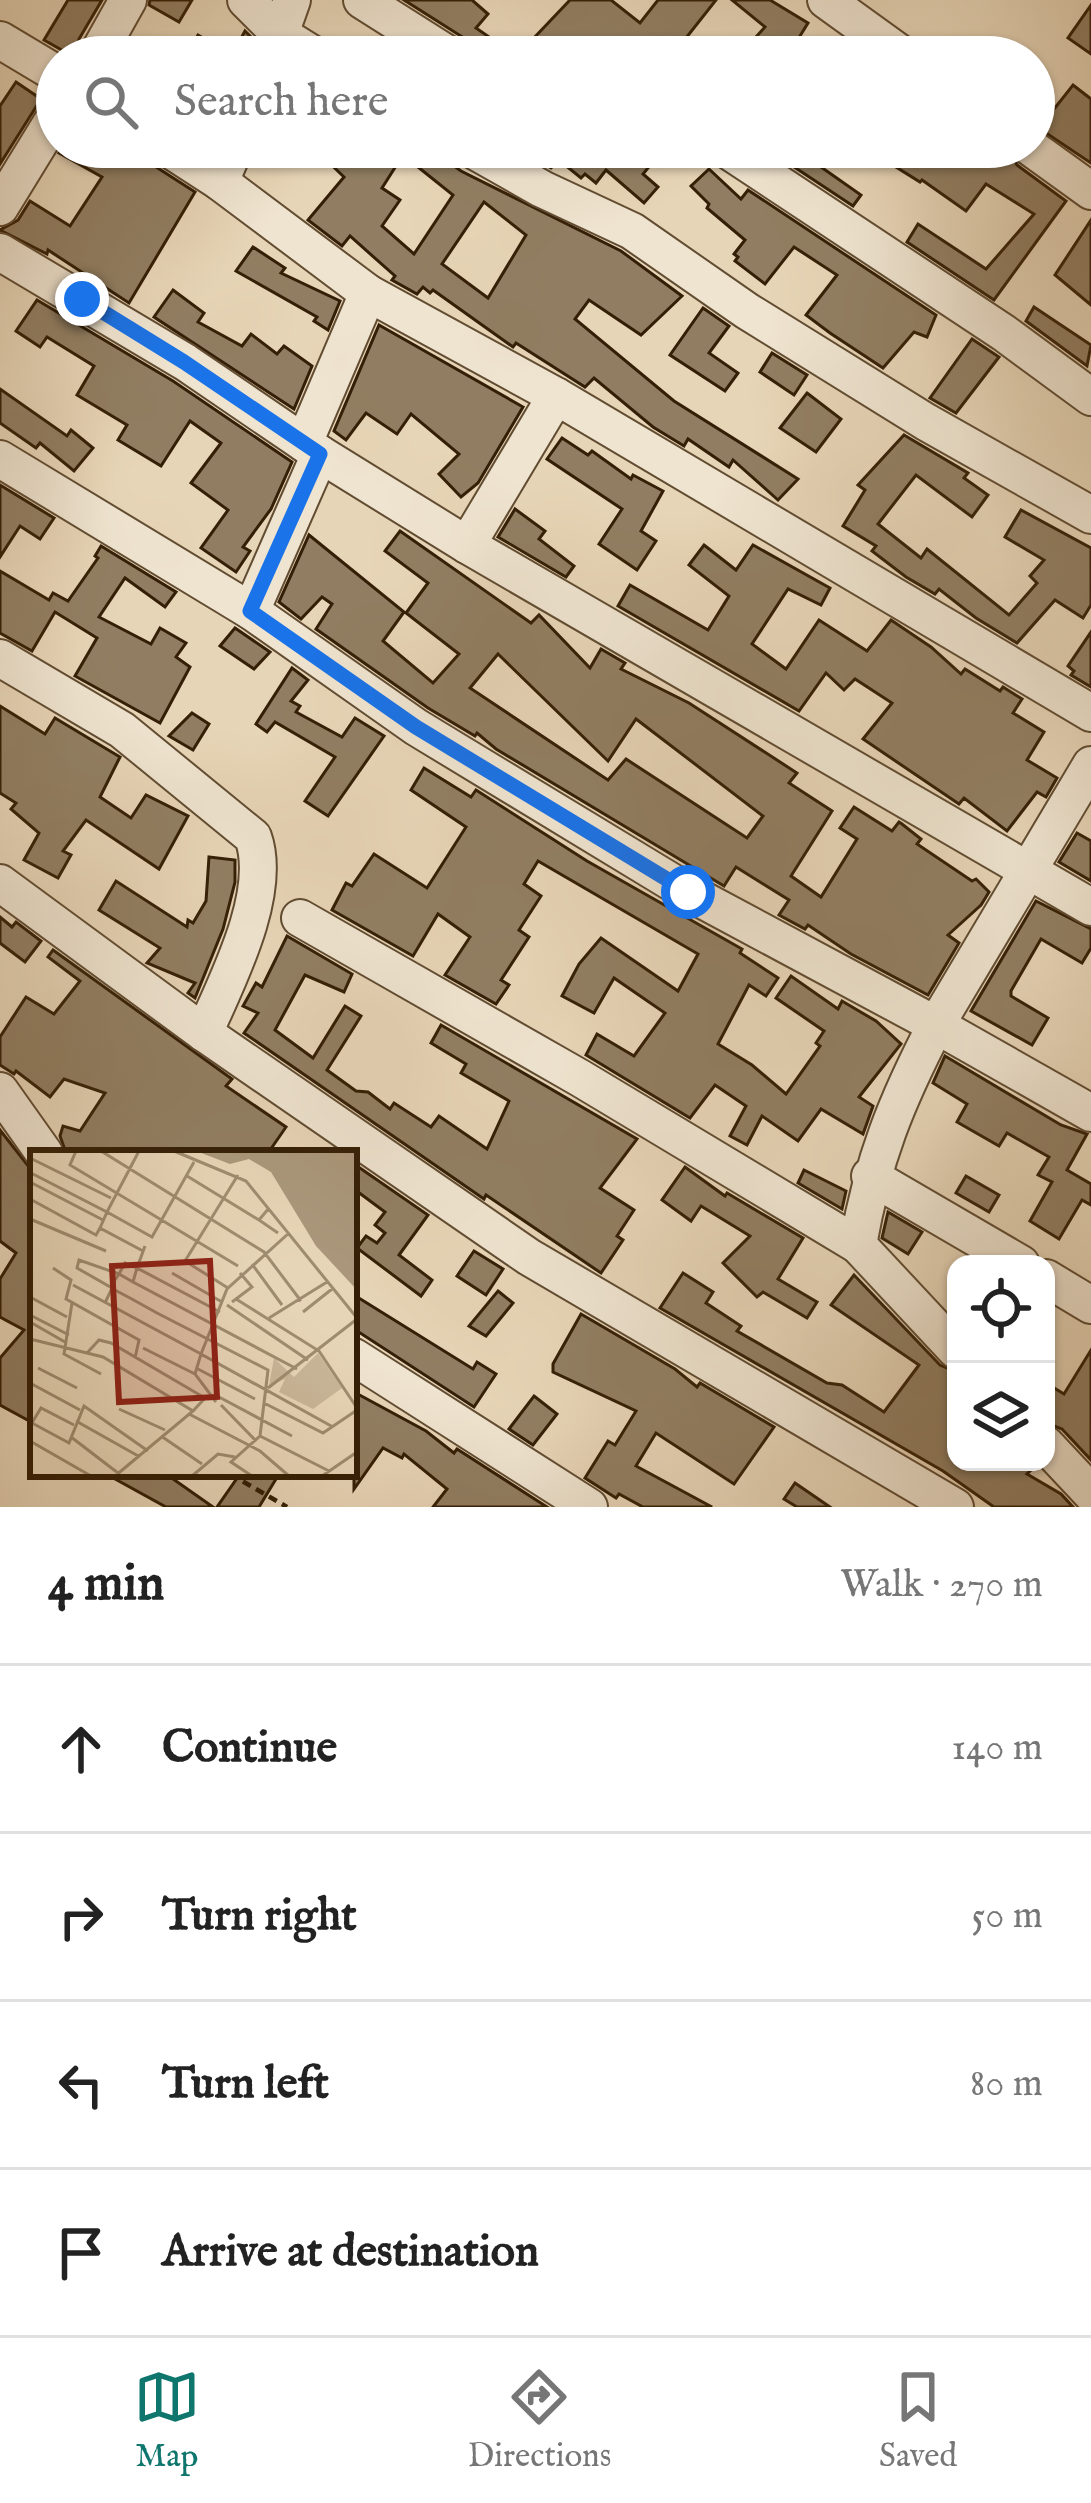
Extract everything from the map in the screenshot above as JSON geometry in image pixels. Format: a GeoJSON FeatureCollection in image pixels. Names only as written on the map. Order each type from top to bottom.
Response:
{"type":"FeatureCollection","features":[{"type":"Feature","properties":{"kind":"street"},"geometry":{"type":"LineString","coordinates":[[108,36],[128,0]]}},
{"type":"Feature","properties":{"kind":"street"},"geometry":{"type":"LineString","coordinates":[[246,0],[281,30]]}},
{"type":"Feature","properties":{"kind":"street"},"geometry":{"type":"LineString","coordinates":[[362,0],[419,36]]}},
{"type":"Feature","properties":{"kind":"street"},"geometry":{"type":"LineString","coordinates":[[826,0],[876,36]]}},
{"type":"Feature","properties":{"kind":"street"},"geometry":{"type":"LineString","coordinates":[[0,40],[36,61]]}},
{"type":"Feature","properties":{"kind":"street"},"geometry":{"type":"LineString","coordinates":[[0,207],[36,149]]}},
{"type":"Feature","properties":{"kind":"street"},"geometry":{"type":"LineString","coordinates":[[1055,165],[1091,191]]}},
{"type":"Feature","properties":{"kind":"street"},"geometry":{"type":"LineString","coordinates":[[198,168],[368,293],[556,396],[1091,713]]}},
{"type":"Feature","properties":{"kind":"street"},"geometry":{"type":"LineString","coordinates":[[220,182],[226,168]]}},
{"type":"Feature","properties":{"kind":"street"},"geometry":{"type":"LineString","coordinates":[[505,168],[632,231],[747,311],[906,410],[1091,515]]}},
{"type":"Feature","properties":{"kind":"street"},"geometry":{"type":"LineString","coordinates":[[755,168],[1004,333],[1091,397]]}},
{"type":"Feature","properties":{"kind":"street"},"geometry":{"type":"LineString","coordinates":[[0,252],[184,362],[467,545],[1091,907]]}},
{"type":"Feature","properties":{"kind":"street"},"geometry":{"type":"LineString","coordinates":[[250,611],[368,293]]}},
{"type":"Feature","properties":{"kind":"street"},"geometry":{"type":"LineString","coordinates":[[467,545],[556,396]]}},
{"type":"Feature","properties":{"kind":"street"},"geometry":{"type":"LineString","coordinates":[[0,459],[250,611],[416,727],[688,892],[1091,1113]]}},
{"type":"Feature","properties":{"kind":"street"},"geometry":{"type":"LineString","coordinates":[[0,658],[122,730],[253,837],[259,854],[244,932],[204,1034]]}},
{"type":"Feature","properties":{"kind":"street"},"geometry":{"type":"LineString","coordinates":[[858,1245],[870,1176],[895,1105],[936,1025],[1091,765]]}},
{"type":"Feature","properties":{"kind":"street"},"geometry":{"type":"LineString","coordinates":[[0,883],[204,1034],[529,1257],[955,1507]]}},
{"type":"Feature","properties":{"kind":"street"},"geometry":{"type":"LineString","coordinates":[[300,918],[858,1245],[947,1340]]}},
{"type":"Feature","properties":{"kind":"street"},"geometry":{"type":"LineString","coordinates":[[0,1091],[42,1150]]}},
{"type":"Feature","properties":{"kind":"street"},"geometry":{"type":"LineString","coordinates":[[870,1176],[1006,1255]]}},
{"type":"Feature","properties":{"kind":"street"},"geometry":{"type":"LineString","coordinates":[[1055,1284],[1091,1305]]}},
{"type":"Feature","properties":{"kind":"street"},"geometry":{"type":"LineString","coordinates":[[357,1359],[589,1507]]}},
{"type":"Feature","properties":{"kind":"street"},"geometry":{"type":"LineString","coordinates":[[1055,1455],[1091,1493]]}},
{"type":"Feature","properties":{"kind":"path"},"geometry":{"type":"LineString","coordinates":[[235,1477],[287,1507]]}},
{"type":"Feature","properties":{"kind":"building"},"geometry":{"type":"Polygon","coordinates":[[[68,0],[102,0],[81,36],[46,36],[68,0]]]}},
{"type":"Feature","properties":{"kind":"building"},"geometry":{"type":"Polygon","coordinates":[[[150,0],[192,0],[179,22],[149,5],[150,0]]]}},
{"type":"Feature","properties":{"kind":"building"},"geometry":{"type":"Polygon","coordinates":[[[404,0],[472,0],[488,14],[476,28],[488,36],[461,36],[404,0]]]}},
{"type":"Feature","properties":{"kind":"building"},"geometry":{"type":"Polygon","coordinates":[[[570,0],[611,0],[640,23],[658,0],[716,0],[688,36],[536,36],[570,0]]]}},
{"type":"Feature","properties":{"kind":"building"},"geometry":{"type":"Polygon","coordinates":[[[732,0],[770,0],[808,23],[800,36],[757,36],[765,27],[732,0]]]}},
{"type":"Feature","properties":{"kind":"building"},"geometry":{"type":"Polygon","coordinates":[[[1091,5],[1091,54],[1068,38],[1091,5]]]}},
{"type":"Feature","properties":{"kind":"building"},"geometry":{"type":"Polygon","coordinates":[[[16,82],[36,96],[36,107],[0,164],[0,106],[16,82]]]}},
{"type":"Feature","properties":{"kind":"building"},"geometry":{"type":"Polygon","coordinates":[[[1073,85],[1091,99],[1091,163],[1055,139],[1055,108],[1073,85]]]}},
{"type":"Feature","properties":{"kind":"building"},"geometry":{"type":"Polygon","coordinates":[[[86,168],[158,168],[195,192],[129,303],[48,250],[47,254],[0,230],[18,220],[30,201],[70,226],[102,177],[86,168]]]}},
{"type":"Feature","properties":{"kind":"building"},"geometry":{"type":"Polygon","coordinates":[[[335,168],[395,168],[382,188],[400,200],[382,226],[414,254],[453,195],[419,168],[457,168],[621,251],[682,296],[641,335],[589,300],[575,319],[674,401],[798,479],[778,500],[733,460],[729,467],[688,439],[684,446],[594,378],[585,387],[516,343],[513,347],[433,290],[430,293],[423,287],[417,294],[392,280],[395,276],[350,236],[342,246],[308,220],[344,177],[335,168]],[[484,202],[442,264],[488,298],[526,235],[484,202]]]}},
{"type":"Feature","properties":{"kind":"building"},"geometry":{"type":"Polygon","coordinates":[[[569,168],[648,168],[643,174],[658,187],[644,203],[606,170],[596,183],[585,174],[581,178],[569,168]]]}},
{"type":"Feature","properties":{"kind":"building"},"geometry":{"type":"Polygon","coordinates":[[[796,168],[822,168],[861,195],[853,206],[796,168]]]}},
{"type":"Feature","properties":{"kind":"building"},"geometry":{"type":"Polygon","coordinates":[[[898,168],[1021,168],[1066,201],[994,300],[907,242],[918,224],[986,269],[1034,214],[986,184],[966,211],[898,168]]]}},
{"type":"Feature","properties":{"kind":"building"},"geometry":{"type":"Polygon","coordinates":[[[709,169],[741,199],[748,190],[936,315],[927,337],[914,332],[883,368],[806,315],[837,275],[794,247],[765,284],[735,261],[734,254],[745,240],[707,208],[709,204],[691,186],[709,169]]]}},
{"type":"Feature","properties":{"kind":"building"},"geometry":{"type":"Polygon","coordinates":[[[1091,220],[1091,305],[1055,275],[1091,220]]]}},
{"type":"Feature","properties":{"kind":"building"},"geometry":{"type":"Polygon","coordinates":[[[253,247],[285,268],[281,273],[340,301],[328,330],[314,321],[317,317],[236,271],[253,247]]]}},
{"type":"Feature","properties":{"kind":"building"},"geometry":{"type":"Polygon","coordinates":[[[173,290],[204,313],[198,322],[242,346],[251,334],[277,354],[284,346],[312,366],[294,409],[154,317],[173,290]]]}},
{"type":"Feature","properties":{"kind":"building"},"geometry":{"type":"Polygon","coordinates":[[[37,300],[173,381],[292,462],[271,509],[243,547],[250,551],[236,572],[201,548],[228,510],[191,483],[221,443],[190,421],[161,466],[118,440],[127,425],[77,395],[94,366],[47,337],[40,347],[16,331],[37,300]]]}},
{"type":"Feature","properties":{"kind":"building"},"geometry":{"type":"Polygon","coordinates":[[[1034,307],[1091,345],[1087,366],[1026,321],[1034,307]]]}},
{"type":"Feature","properties":{"kind":"building"},"geometry":{"type":"Polygon","coordinates":[[[703,308],[729,326],[709,353],[738,373],[725,391],[670,355],[703,308]]]}},
{"type":"Feature","properties":{"kind":"building"},"geometry":{"type":"Polygon","coordinates":[[[379,325],[523,407],[478,483],[461,497],[439,474],[459,454],[411,414],[397,434],[366,413],[346,440],[334,431],[379,325]]]}},
{"type":"Feature","properties":{"kind":"building"},"geometry":{"type":"Polygon","coordinates":[[[972,339],[999,357],[956,413],[930,398],[972,339]]]}},
{"type":"Feature","properties":{"kind":"building"},"geometry":{"type":"Polygon","coordinates":[[[772,353],[807,375],[794,395],[760,372],[772,353]]]}},
{"type":"Feature","properties":{"kind":"building"},"geometry":{"type":"Polygon","coordinates":[[[0,389],[67,436],[71,430],[93,448],[74,471],[40,443],[36,448],[0,423],[0,389]]]}},
{"type":"Feature","properties":{"kind":"building"},"geometry":{"type":"Polygon","coordinates":[[[807,393],[841,419],[816,452],[780,428],[807,393]]]}},
{"type":"Feature","properties":{"kind":"building"},"geometry":{"type":"Polygon","coordinates":[[[904,435],[968,473],[964,478],[988,495],[972,517],[916,475],[878,524],[921,558],[927,549],[1009,615],[1037,583],[1030,576],[1044,560],[1005,537],[1021,510],[1091,548],[1091,605],[1083,618],[1055,600],[1017,643],[939,589],[935,594],[906,577],[872,551],[876,546],[843,526],[865,490],[858,485],[904,435]]]}},
{"type":"Feature","properties":{"kind":"building"},"geometry":{"type":"Polygon","coordinates":[[[562,438],[588,455],[592,451],[631,479],[633,475],[663,491],[641,531],[656,541],[637,570],[599,544],[622,509],[547,459],[562,438]]]}},
{"type":"Feature","properties":{"kind":"building"},"geometry":{"type":"Polygon","coordinates":[[[0,485],[54,518],[40,539],[20,526],[0,557],[0,485]]]}},
{"type":"Feature","properties":{"kind":"building"},"geometry":{"type":"Polygon","coordinates":[[[515,509],[545,531],[539,539],[574,566],[566,577],[498,537],[515,509]]]}},
{"type":"Feature","properties":{"kind":"building"},"geometry":{"type":"Polygon","coordinates":[[[400,531],[531,623],[539,615],[590,668],[601,649],[625,663],[621,669],[689,703],[797,773],[789,783],[832,811],[791,876],[821,897],[857,839],[840,828],[854,807],[892,831],[899,822],[921,839],[917,844],[972,881],[976,879],[989,892],[948,935],[959,943],[928,995],[808,925],[805,929],[779,915],[789,900],[736,867],[724,886],[477,733],[428,708],[316,629],[332,604],[322,597],[301,619],[279,602],[309,535],[404,612],[383,641],[433,683],[459,654],[406,613],[428,583],[385,551],[400,531]],[[498,654],[470,688],[608,780],[626,759],[747,838],[763,816],[636,719],[608,761],[498,654]]]}},
{"type":"Feature","properties":{"kind":"building"},"geometry":{"type":"Polygon","coordinates":[[[704,545],[736,570],[753,545],[830,588],[821,605],[788,589],[752,644],[786,669],[819,620],[867,651],[891,620],[961,674],[965,669],[1022,699],[1013,713],[1044,732],[1027,760],[1057,778],[1046,797],[1037,792],[1007,831],[964,798],[959,804],[863,739],[892,703],[855,679],[844,690],[826,673],[799,711],[618,606],[630,585],[708,630],[729,596],[689,565],[704,545]]]}},
{"type":"Feature","properties":{"kind":"building"},"geometry":{"type":"Polygon","coordinates":[[[101,546],[176,592],[165,607],[125,578],[99,617],[151,644],[160,628],[186,643],[176,657],[190,667],[160,723],[75,676],[97,638],[55,612],[32,651],[0,633],[0,571],[49,600],[53,593],[68,601],[98,558],[101,546]]]}},
{"type":"Feature","properties":{"kind":"building"},"geometry":{"type":"Polygon","coordinates":[[[235,628],[270,652],[254,669],[220,646],[235,628]]]}},
{"type":"Feature","properties":{"kind":"building"},"geometry":{"type":"Polygon","coordinates":[[[1091,632],[1091,687],[1071,675],[1074,671],[1068,666],[1091,632]]]}},
{"type":"Feature","properties":{"kind":"building"},"geometry":{"type":"Polygon","coordinates":[[[292,668],[308,680],[291,701],[300,706],[296,712],[342,737],[355,718],[384,736],[328,816],[305,801],[335,757],[275,722],[267,732],[256,724],[292,668]]]}},
{"type":"Feature","properties":{"kind":"building"},"geometry":{"type":"Polygon","coordinates":[[[0,706],[45,734],[55,718],[120,757],[100,797],[131,818],[146,795],[188,816],[159,869],[86,820],[63,851],[71,855],[58,878],[24,860],[39,833],[11,809],[16,803],[0,793],[0,706]]]}},
{"type":"Feature","properties":{"kind":"building"},"geometry":{"type":"Polygon","coordinates":[[[192,713],[209,724],[193,750],[169,736],[192,713]]]}},
{"type":"Feature","properties":{"kind":"building"},"geometry":{"type":"Polygon","coordinates":[[[424,768],[471,797],[476,790],[587,861],[742,949],[740,953],[778,978],[766,996],[749,985],[718,1044],[786,1094],[820,1046],[816,1043],[824,1031],[776,998],[791,976],[838,1009],[842,1001],[876,1021],[901,1044],[859,1097],[873,1106],[863,1134],[821,1109],[798,1141],[762,1116],[747,1145],[730,1136],[746,1106],[715,1085],[690,1118],[586,1055],[597,1034],[634,1056],[665,1013],[614,978],[594,1013],[562,996],[579,964],[601,938],[678,991],[698,954],[538,861],[524,884],[541,896],[519,930],[529,937],[501,980],[509,985],[496,1004],[445,975],[470,937],[438,914],[413,956],[332,910],[346,883],[352,886],[374,854],[427,888],[466,827],[411,790],[424,768]]]}},
{"type":"Feature","properties":{"kind":"building"},"geometry":{"type":"Polygon","coordinates":[[[1077,833],[1091,841],[1091,881],[1059,862],[1077,833]]]}},
{"type":"Feature","properties":{"kind":"building"},"geometry":{"type":"Polygon","coordinates":[[[209,857],[235,860],[235,882],[223,929],[195,998],[188,993],[195,983],[147,963],[160,948],[99,910],[116,881],[187,927],[206,901],[209,857]]]}},
{"type":"Feature","properties":{"kind":"building"},"geometry":{"type":"Polygon","coordinates":[[[1036,901],[1091,929],[1091,948],[1082,963],[1041,939],[1011,991],[1011,996],[1048,1018],[1032,1045],[971,1011],[1036,901]]]}},
{"type":"Feature","properties":{"kind":"building"},"geometry":{"type":"Polygon","coordinates":[[[0,917],[12,927],[16,922],[41,941],[25,962],[0,943],[0,917]]]}},
{"type":"Feature","properties":{"kind":"building"},"geometry":{"type":"Polygon","coordinates":[[[287,936],[352,974],[344,992],[305,975],[275,1030],[313,1058],[345,1006],[361,1016],[327,1070],[356,1091],[368,1092],[390,1109],[394,1103],[431,1127],[439,1116],[487,1149],[509,1101],[461,1073],[466,1064],[431,1043],[441,1025],[637,1139],[600,1188],[634,1210],[617,1236],[623,1240],[601,1273],[486,1195],[484,1199],[244,1033],[258,1013],[243,1006],[256,983],[262,987],[287,936]]]}},
{"type":"Feature","properties":{"kind":"building"},"geometry":{"type":"Polygon","coordinates":[[[53,950],[232,1079],[226,1086],[286,1127],[270,1150],[65,1150],[60,1136],[63,1126],[80,1131],[105,1093],[64,1079],[50,1097],[0,1065],[0,1037],[26,997],[54,1014],[80,981],[48,957],[53,950]]]}},
{"type":"Feature","properties":{"kind":"building"},"geometry":{"type":"Polygon","coordinates":[[[945,1056],[1061,1125],[1087,1134],[1067,1170],[1091,1184],[1091,1205],[1082,1200],[1059,1239],[1030,1221],[1052,1182],[1038,1175],[1049,1157],[1007,1133],[999,1146],[957,1122],[967,1104],[933,1083],[945,1056]]]}},
{"type":"Feature","properties":{"kind":"building"},"geometry":{"type":"Polygon","coordinates":[[[0,1130],[30,1168],[30,1421],[0,1405],[0,1358],[24,1330],[0,1317],[0,1279],[16,1253],[0,1241],[0,1130]]]}},
{"type":"Feature","properties":{"kind":"building"},"geometry":{"type":"Polygon","coordinates":[[[357,1166],[428,1215],[399,1255],[432,1280],[421,1296],[357,1248],[366,1236],[377,1243],[385,1233],[375,1225],[385,1212],[357,1191],[357,1166]]]}},
{"type":"Feature","properties":{"kind":"building"},"geometry":{"type":"Polygon","coordinates":[[[685,1167],[725,1196],[803,1238],[778,1279],[817,1302],[807,1318],[763,1292],[757,1297],[723,1263],[750,1236],[701,1206],[691,1221],[662,1200],[685,1167]]]}},
{"type":"Feature","properties":{"kind":"building"},"geometry":{"type":"Polygon","coordinates":[[[804,1170],[846,1191],[842,1209],[798,1183],[804,1170]]]}},
{"type":"Feature","properties":{"kind":"building"},"geometry":{"type":"Polygon","coordinates":[[[966,1176],[999,1195],[989,1212],[956,1193],[966,1176]]]}},
{"type":"Feature","properties":{"kind":"building"},"geometry":{"type":"Polygon","coordinates":[[[888,1212],[922,1232],[908,1254],[882,1238],[888,1212]]]}},
{"type":"Feature","properties":{"kind":"building"},"geometry":{"type":"Polygon","coordinates":[[[474,1251],[503,1269],[486,1295],[457,1276],[474,1251]]]}},
{"type":"Feature","properties":{"kind":"building"},"geometry":{"type":"Polygon","coordinates":[[[683,1273],[713,1292],[706,1303],[741,1326],[737,1331],[884,1412],[919,1365],[831,1305],[854,1275],[947,1368],[947,1471],[1030,1471],[1027,1474],[1073,1507],[994,1507],[943,1471],[660,1308],[683,1273]]]}},
{"type":"Feature","properties":{"kind":"building"},"geometry":{"type":"Polygon","coordinates":[[[498,1291],[513,1303],[486,1336],[469,1326],[498,1291]]]}},
{"type":"Feature","properties":{"kind":"building"},"geometry":{"type":"Polygon","coordinates":[[[357,1297],[473,1369],[477,1362],[496,1374],[474,1407],[357,1331],[357,1297]]]}},
{"type":"Feature","properties":{"kind":"building"},"geometry":{"type":"Polygon","coordinates":[[[581,1314],[697,1387],[700,1383],[774,1427],[734,1484],[656,1433],[636,1466],[712,1507],[643,1507],[619,1494],[616,1498],[585,1478],[608,1441],[615,1445],[636,1411],[553,1372],[581,1314]]]}},
{"type":"Feature","properties":{"kind":"building"},"geometry":{"type":"Polygon","coordinates":[[[1091,1350],[1091,1460],[1055,1426],[1055,1388],[1064,1394],[1091,1350]]]}},
{"type":"Feature","properties":{"kind":"building"},"geometry":{"type":"Polygon","coordinates":[[[357,1394],[426,1431],[454,1453],[457,1449],[547,1507],[433,1507],[447,1489],[404,1454],[402,1458],[383,1448],[354,1489],[357,1394]]]}},
{"type":"Feature","properties":{"kind":"building"},"geometry":{"type":"Polygon","coordinates":[[[534,1396],[557,1414],[533,1445],[509,1429],[534,1396]]]}},
{"type":"Feature","properties":{"kind":"building"},"geometry":{"type":"Polygon","coordinates":[[[111,1477],[170,1477],[213,1507],[166,1507],[111,1477]]]}},
{"type":"Feature","properties":{"kind":"building"},"geometry":{"type":"Polygon","coordinates":[[[238,1477],[277,1477],[259,1507],[217,1507],[238,1477]]]}},
{"type":"Feature","properties":{"kind":"building"},"geometry":{"type":"Polygon","coordinates":[[[795,1483],[830,1507],[797,1507],[784,1499],[795,1483]]]}},
{"type":"Feature","properties":{"kind":"route"},"geometry":{"type":"LineString","coordinates":[[82,299],[320,454],[250,611],[416,727],[688,892]]}}]}
